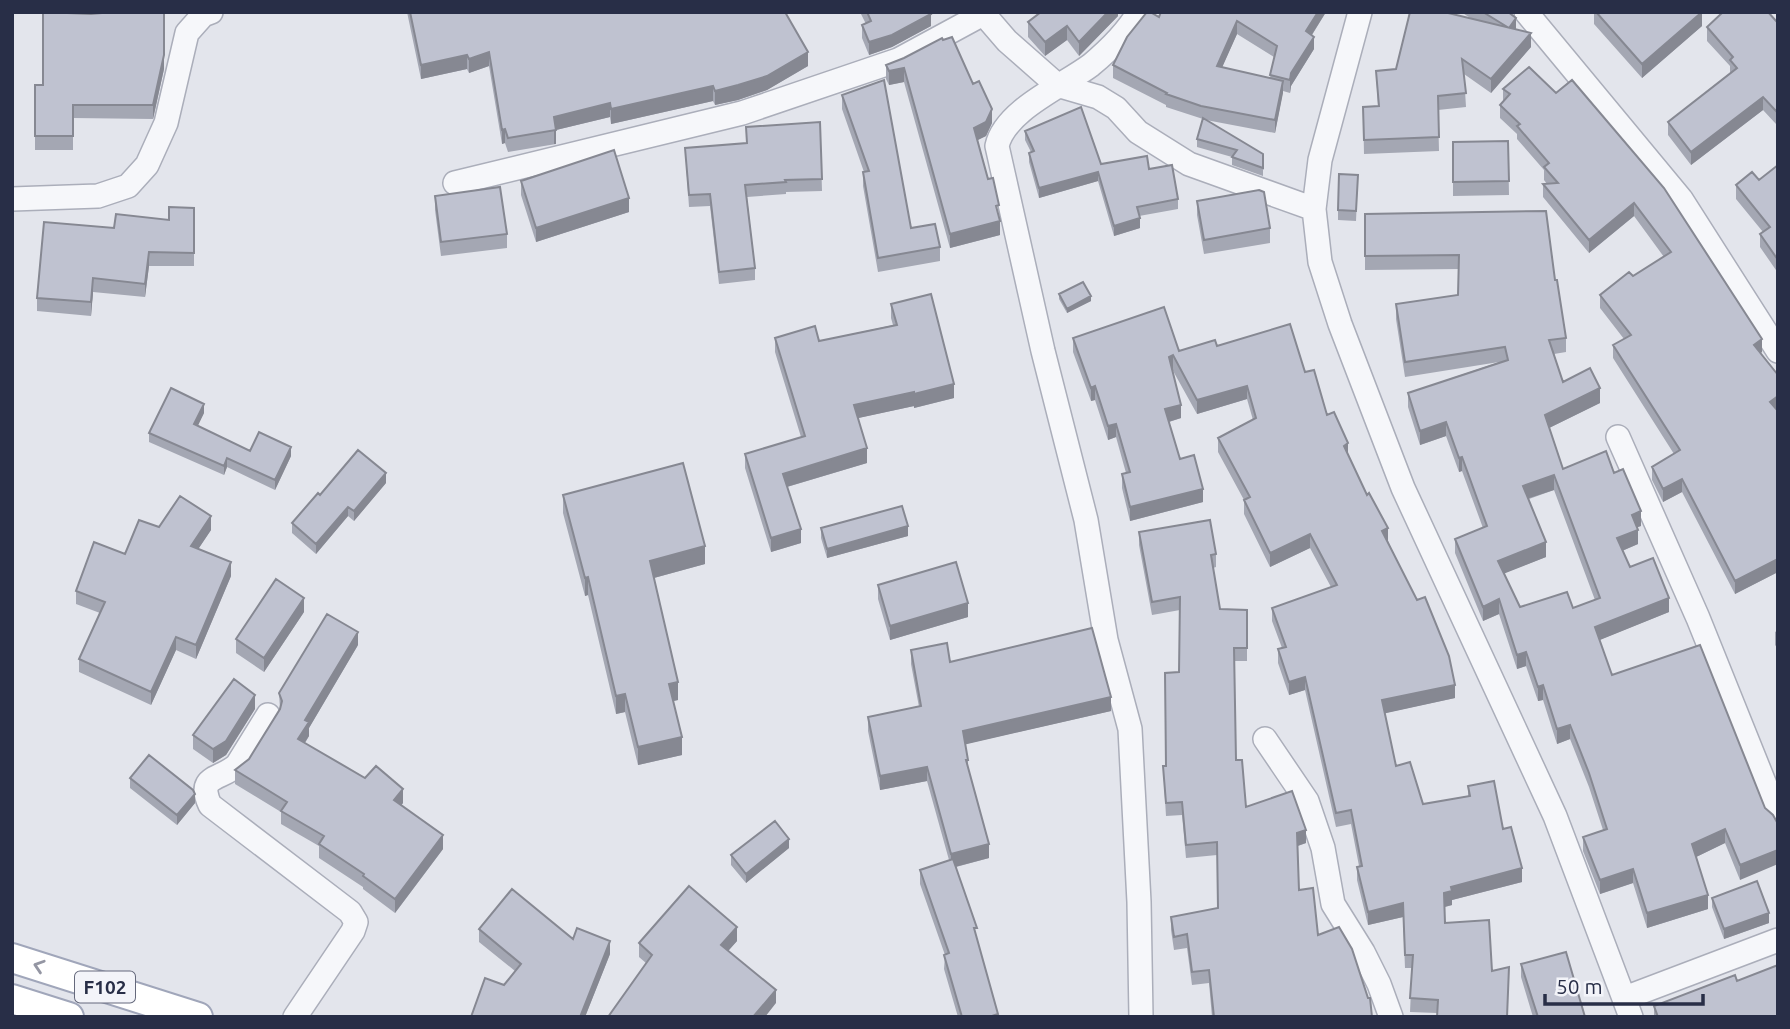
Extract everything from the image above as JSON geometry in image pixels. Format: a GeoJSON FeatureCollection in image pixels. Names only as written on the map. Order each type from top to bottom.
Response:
{"type":"FeatureCollection","features":[{"type":"Feature","properties":{"kind":"main road","name":"F102"},"geometry":{"type":"LineString","coordinates":[[12,958],[198,1017]]}},
{"type":"Feature","properties":{"kind":"main road","name":"F102"},"geometry":{"type":"LineString","coordinates":[[12,999],[38,1012],[69,1017]]}},
{"type":"Feature","properties":{"kind":"street"},"geometry":{"type":"LineString","coordinates":[[12,200],[98,197],[128,186],[147,165],[166,122],[187,33],[203,15],[211,12]]}},
{"type":"Feature","properties":{"kind":"street"},"geometry":{"type":"LineString","coordinates":[[1139,12],[1130,27],[1090,65],[1057,85],[1011,122],[1000,134],[997,146],[1043,351],[1086,520],[1106,640],[1130,729],[1139,902],[1141,1017]]}},
{"type":"Feature","properties":{"kind":"street"},"geometry":{"type":"LineString","coordinates":[[1360,12],[1320,160],[1314,209],[1320,262],[1340,324],[1404,488],[1555,816],[1628,1007],[1778,940]]}},
{"type":"Feature","properties":{"kind":"street"},"geometry":{"type":"LineString","coordinates":[[1526,12],[1681,199],[1778,351]]}},
{"type":"Feature","properties":{"kind":"street"},"geometry":{"type":"LineString","coordinates":[[455,183],[742,113],[898,60],[983,13],[1007,41],[1057,85],[1098,97],[1116,108],[1138,132],[1189,164],[1314,209]]}},
{"type":"Feature","properties":{"kind":"street"},"geometry":{"type":"LineString","coordinates":[[1618,437],[1698,618],[1778,817]]}},
{"type":"Feature","properties":{"kind":"street"},"geometry":{"type":"LineString","coordinates":[[268,715],[237,765],[230,772],[214,776],[207,784],[205,795],[210,805],[350,912],[356,922],[353,931],[295,1017]]}},
{"type":"Feature","properties":{"kind":"street"},"geometry":{"type":"LineString","coordinates":[[1265,739],[1307,801],[1324,848],[1333,904],[1368,963],[1391,1017]]}},
{"type":"Feature","properties":{"kind":"building"},"geometry":{"type":"Polygon","coordinates":[[[43,12],[164,12],[164,55],[153,105],[73,105],[73,136],[35,136],[35,85],[43,85],[43,12]]]}},
{"type":"Feature","properties":{"kind":"building"},"geometry":{"type":"Polygon","coordinates":[[[410,12],[785,12],[808,52],[767,76],[738,85],[715,91],[713,86],[611,109],[610,103],[554,117],[556,130],[508,138],[505,129],[502,130],[489,52],[469,59],[467,55],[421,65],[410,12]]]}},
{"type":"Feature","properties":{"kind":"building"},"geometry":{"type":"Polygon","coordinates":[[[867,12],[931,14],[892,35],[869,42],[862,25],[871,21],[867,12]]]}},
{"type":"Feature","properties":{"kind":"building"},"geometry":{"type":"Polygon","coordinates":[[[1041,12],[1108,12],[1079,42],[1067,26],[1045,42],[1028,22],[1041,12]]]}},
{"type":"Feature","properties":{"kind":"building"},"geometry":{"type":"Polygon","coordinates":[[[1147,12],[1159,17],[1161,12],[1318,12],[1306,31],[1314,37],[1291,73],[1290,80],[1270,75],[1277,46],[1237,21],[1217,66],[1283,81],[1275,120],[1201,106],[1166,94],[1113,65],[1127,37],[1147,12]]]}},
{"type":"Feature","properties":{"kind":"building"},"geometry":{"type":"Polygon","coordinates":[[[1410,12],[1444,12],[1531,33],[1491,79],[1462,59],[1466,93],[1438,96],[1439,137],[1364,140],[1363,107],[1379,106],[1376,71],[1396,69],[1410,12]]]}},
{"type":"Feature","properties":{"kind":"building"},"geometry":{"type":"Polygon","coordinates":[[[1483,12],[1508,12],[1516,18],[1509,28],[1483,12]]]}},
{"type":"Feature","properties":{"kind":"building"},"geometry":{"type":"Polygon","coordinates":[[[1596,12],[1702,12],[1642,64],[1596,12]]]}},
{"type":"Feature","properties":{"kind":"building"},"geometry":{"type":"Polygon","coordinates":[[[1723,12],[1768,12],[1778,21],[1778,109],[1776,111],[1763,97],[1691,152],[1668,122],[1737,68],[1730,60],[1733,57],[1707,27],[1723,12]]]}},
{"type":"Feature","properties":{"kind":"building"},"geometry":{"type":"Polygon","coordinates":[[[952,37],[973,84],[979,81],[992,109],[986,122],[974,128],[988,179],[993,178],[1000,221],[950,234],[904,68],[889,71],[886,65],[942,38],[952,37]]]}},
{"type":"Feature","properties":{"kind":"building"},"geometry":{"type":"Polygon","coordinates":[[[1529,67],[1556,93],[1572,80],[1664,188],[1762,339],[1754,345],[1778,375],[1778,396],[1770,402],[1778,411],[1778,559],[1735,581],[1682,479],[1663,489],[1652,467],[1680,450],[1613,345],[1631,335],[1600,295],[1629,272],[1633,276],[1671,252],[1634,203],[1589,240],[1543,184],[1558,183],[1544,167],[1549,163],[1517,126],[1520,124],[1500,105],[1510,94],[1503,89],[1529,67]]]}},
{"type":"Feature","properties":{"kind":"building"},"geometry":{"type":"Polygon","coordinates":[[[884,80],[911,228],[935,224],[940,247],[878,258],[863,172],[869,171],[842,95],[884,80]]]}},
{"type":"Feature","properties":{"kind":"building"},"geometry":{"type":"Polygon","coordinates":[[[1081,107],[1101,164],[1147,156],[1149,169],[1172,165],[1178,199],[1137,207],[1140,218],[1114,226],[1098,172],[1039,188],[1029,153],[1034,151],[1025,131],[1081,107]]]}},
{"type":"Feature","properties":{"kind":"building"},"geometry":{"type":"Polygon","coordinates":[[[1203,118],[1263,154],[1263,168],[1232,157],[1237,150],[1197,139],[1203,118]]]}},
{"type":"Feature","properties":{"kind":"building"},"geometry":{"type":"Polygon","coordinates":[[[820,122],[822,179],[745,185],[755,268],[719,272],[710,194],[689,195],[685,148],[747,143],[746,127],[820,122]]]}},
{"type":"Feature","properties":{"kind":"building"},"geometry":{"type":"Polygon","coordinates":[[[1508,141],[1509,181],[1453,182],[1453,142],[1508,141]]]}},
{"type":"Feature","properties":{"kind":"building"},"geometry":{"type":"Polygon","coordinates":[[[614,150],[629,198],[536,228],[521,181],[614,150]]]}},
{"type":"Feature","properties":{"kind":"building"},"geometry":{"type":"Polygon","coordinates":[[[1778,165],[1778,260],[1760,234],[1770,227],[1736,185],[1752,172],[1759,180],[1778,165]]]}},
{"type":"Feature","properties":{"kind":"building"},"geometry":{"type":"Polygon","coordinates":[[[1339,174],[1358,175],[1356,211],[1338,210],[1339,174]]]}},
{"type":"Feature","properties":{"kind":"building"},"geometry":{"type":"Polygon","coordinates":[[[500,187],[507,234],[441,242],[435,196],[500,187]]]}},
{"type":"Feature","properties":{"kind":"building"},"geometry":{"type":"Polygon","coordinates":[[[1259,190],[1264,192],[1270,228],[1204,240],[1197,201],[1259,190]]]}},
{"type":"Feature","properties":{"kind":"building"},"geometry":{"type":"Polygon","coordinates":[[[169,207],[194,208],[194,253],[149,252],[145,284],[93,278],[91,302],[37,298],[44,222],[114,228],[116,214],[169,220],[169,207]]]}},
{"type":"Feature","properties":{"kind":"building"},"geometry":{"type":"Polygon","coordinates":[[[1546,211],[1566,338],[1549,340],[1563,382],[1590,368],[1600,388],[1545,415],[1563,469],[1606,451],[1614,473],[1623,469],[1641,511],[1632,515],[1638,530],[1617,538],[1630,567],[1653,558],[1669,598],[1595,627],[1612,675],[1700,645],[1765,808],[1778,824],[1778,850],[1740,865],[1725,829],[1692,844],[1708,895],[1647,913],[1633,869],[1600,880],[1583,837],[1607,829],[1589,773],[1570,725],[1557,729],[1543,685],[1538,687],[1526,652],[1517,655],[1499,599],[1483,607],[1455,539],[1487,526],[1446,422],[1420,431],[1408,393],[1508,360],[1505,347],[1405,362],[1396,304],[1458,295],[1459,255],[1365,256],[1365,214],[1546,211]],[[1554,475],[1523,486],[1546,542],[1498,561],[1520,607],[1567,592],[1573,608],[1600,598],[1554,475]]]}},
{"type":"Feature","properties":{"kind":"building"},"geometry":{"type":"Polygon","coordinates":[[[1083,282],[1091,296],[1067,309],[1059,294],[1083,282]]]}},
{"type":"Feature","properties":{"kind":"building"},"geometry":{"type":"Polygon","coordinates":[[[931,294],[954,384],[854,405],[867,448],[783,474],[801,529],[771,538],[745,454],[805,436],[775,338],[815,326],[819,341],[897,325],[891,304],[931,294]]]}},
{"type":"Feature","properties":{"kind":"building"},"geometry":{"type":"Polygon","coordinates":[[[1164,307],[1179,351],[1215,340],[1217,346],[1290,324],[1305,372],[1314,370],[1327,415],[1334,412],[1348,443],[1344,446],[1367,495],[1369,493],[1388,528],[1382,531],[1417,600],[1425,597],[1449,656],[1455,685],[1382,700],[1396,766],[1410,762],[1423,804],[1470,796],[1468,786],[1494,781],[1503,829],[1511,827],[1522,868],[1451,887],[1452,891],[1444,893],[1445,923],[1489,920],[1492,971],[1509,967],[1507,1017],[1437,1017],[1438,1000],[1410,998],[1413,955],[1405,955],[1403,903],[1368,912],[1357,867],[1362,866],[1351,810],[1336,813],[1305,677],[1289,682],[1278,649],[1286,647],[1272,608],[1337,585],[1310,534],[1270,553],[1244,500],[1250,497],[1218,438],[1256,418],[1247,386],[1197,400],[1173,355],[1169,357],[1181,405],[1165,409],[1180,459],[1194,455],[1203,489],[1130,507],[1122,474],[1130,472],[1116,424],[1108,426],[1095,386],[1091,388],[1073,338],[1164,307]]]}},
{"type":"Feature","properties":{"kind":"building"},"geometry":{"type":"Polygon","coordinates":[[[171,388],[204,404],[194,424],[250,451],[259,432],[291,447],[275,480],[227,458],[224,466],[149,433],[171,388]]]}},
{"type":"Feature","properties":{"kind":"building"},"geometry":{"type":"Polygon","coordinates":[[[358,450],[386,473],[354,511],[348,507],[316,544],[292,523],[358,450]]]}},
{"type":"Feature","properties":{"kind":"building"},"geometry":{"type":"Polygon","coordinates":[[[683,463],[705,546],[650,561],[678,682],[669,684],[682,737],[638,747],[625,694],[616,696],[588,577],[585,578],[563,495],[683,463]]]}},
{"type":"Feature","properties":{"kind":"building"},"geometry":{"type":"Polygon","coordinates":[[[180,496],[211,516],[191,546],[231,562],[196,645],[176,637],[151,692],[79,659],[105,602],[76,591],[94,542],[125,554],[139,520],[159,527],[180,496]]]}},
{"type":"Feature","properties":{"kind":"building"},"geometry":{"type":"Polygon","coordinates":[[[902,506],[908,526],[827,549],[821,528],[902,506]]]}},
{"type":"Feature","properties":{"kind":"building"},"geometry":{"type":"Polygon","coordinates":[[[1210,520],[1216,554],[1211,555],[1220,609],[1247,610],[1247,648],[1234,648],[1236,760],[1242,760],[1246,807],[1292,791],[1306,830],[1297,833],[1299,890],[1313,888],[1318,935],[1339,927],[1352,949],[1370,998],[1372,1017],[1214,1017],[1209,970],[1192,972],[1187,934],[1174,937],[1171,917],[1218,908],[1217,842],[1186,845],[1182,802],[1166,803],[1163,766],[1166,766],[1165,673],[1179,672],[1180,597],[1152,602],[1139,532],[1210,520]]]}},
{"type":"Feature","properties":{"kind":"building"},"geometry":{"type":"Polygon","coordinates":[[[956,562],[968,603],[890,626],[878,585],[956,562]]]}},
{"type":"Feature","properties":{"kind":"building"},"geometry":{"type":"Polygon","coordinates":[[[276,579],[304,598],[264,658],[236,639],[276,579]]]}},
{"type":"Feature","properties":{"kind":"building"},"geometry":{"type":"Polygon","coordinates":[[[327,614],[358,632],[305,720],[309,722],[298,739],[365,778],[376,766],[403,789],[394,800],[443,835],[395,899],[319,844],[324,836],[281,811],[287,802],[235,770],[249,759],[280,709],[282,701],[279,693],[327,614]]]}},
{"type":"Feature","properties":{"kind":"building"},"geometry":{"type":"Polygon","coordinates":[[[1092,628],[1111,697],[963,731],[966,760],[989,844],[951,854],[927,767],[880,776],[868,717],[921,706],[911,650],[947,643],[950,662],[1092,628]]]}},
{"type":"Feature","properties":{"kind":"building"},"geometry":{"type":"Polygon","coordinates":[[[234,679],[255,695],[226,741],[213,749],[193,735],[234,679]]]}},
{"type":"Feature","properties":{"kind":"building"},"geometry":{"type":"Polygon","coordinates":[[[149,755],[195,794],[177,815],[130,778],[149,755]]]}},
{"type":"Feature","properties":{"kind":"building"},"geometry":{"type":"Polygon","coordinates":[[[775,821],[789,839],[746,874],[731,855],[775,821]]]}},
{"type":"Feature","properties":{"kind":"building"},"geometry":{"type":"Polygon","coordinates":[[[953,859],[977,928],[974,928],[998,1014],[989,1017],[962,1017],[944,955],[949,953],[920,870],[953,859]]]}},
{"type":"Feature","properties":{"kind":"building"},"geometry":{"type":"Polygon","coordinates":[[[1757,881],[1769,913],[1724,929],[1712,898],[1757,881]]]}},
{"type":"Feature","properties":{"kind":"building"},"geometry":{"type":"Polygon","coordinates":[[[689,886],[737,927],[721,945],[776,990],[753,1017],[608,1017],[652,955],[639,943],[689,886]]]}},
{"type":"Feature","properties":{"kind":"building"},"geometry":{"type":"Polygon","coordinates":[[[512,889],[573,939],[577,928],[610,941],[580,1017],[471,1017],[485,978],[504,985],[521,964],[479,929],[512,889]]]}},
{"type":"Feature","properties":{"kind":"building"},"geometry":{"type":"Polygon","coordinates":[[[1566,952],[1585,1017],[1538,1017],[1521,964],[1566,952]]]}},
{"type":"Feature","properties":{"kind":"building"},"geometry":{"type":"Polygon","coordinates":[[[1778,965],[1778,1017],[1658,1017],[1654,1006],[1735,975],[1737,981],[1778,965]]]}}]}
